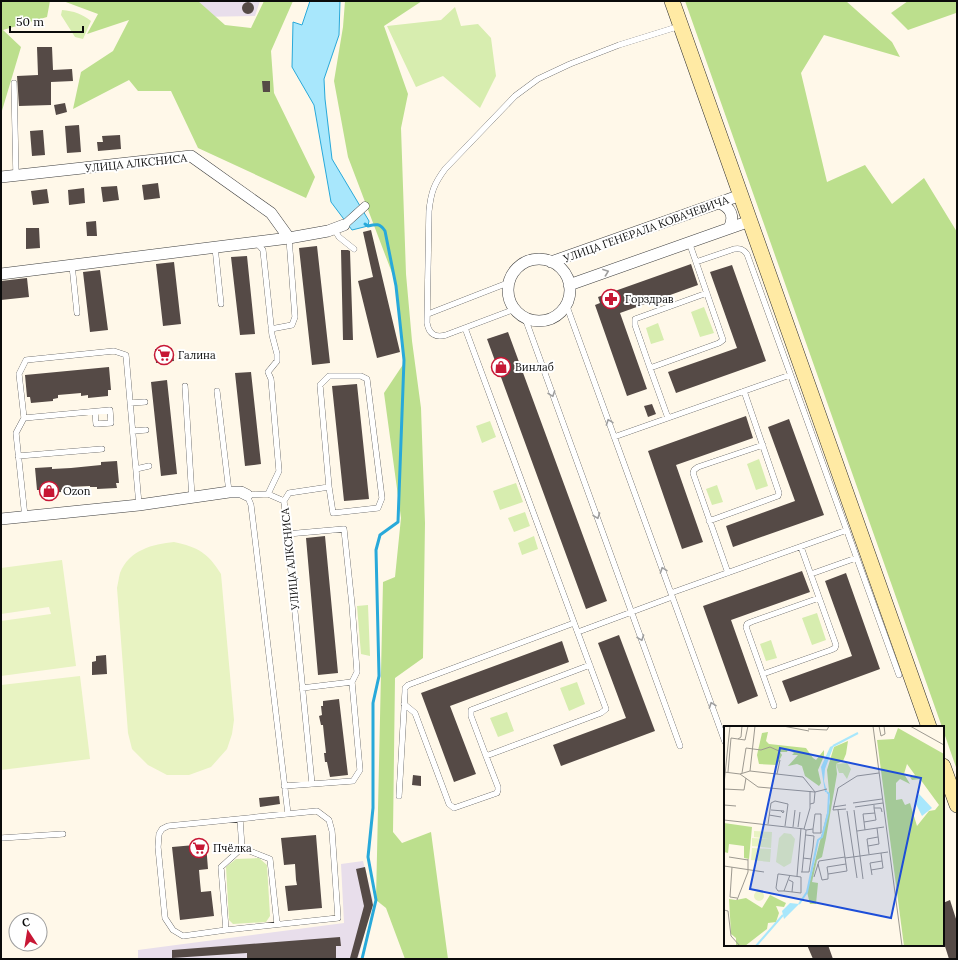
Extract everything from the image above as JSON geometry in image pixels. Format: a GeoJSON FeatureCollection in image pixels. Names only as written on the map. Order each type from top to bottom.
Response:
{"type":"FeatureCollection","features":[{"type":"Feature","properties":{"kind":"main road"},"geometry":{"type":"LineString","coordinates":[[672,1],[929,726]]}},
{"type":"Feature","properties":{"kind":"main road"},"geometry":{"type":"LineString","coordinates":[[944,769],[957,805]]}},
{"type":"Feature","properties":{"kind":"street","name":"УЛИЦА АЛКСНИСА"},"geometry":{"type":"LineString","coordinates":[[1,177],[191,156],[271,213],[289,238]]}},
{"type":"Feature","properties":{"kind":"street","name":"УЛИЦА ГЕНЕРАЛА КОВАЧЕВИЧА"},"geometry":{"type":"LineString","coordinates":[[551,262],[741,195]]}},
{"type":"Feature","properties":{"kind":"street"},"geometry":{"type":"LineString","coordinates":[[719,202],[727,206],[732,214],[732,221],[728,228]]}},
{"type":"Feature","properties":{"kind":"street"},"geometry":{"type":"LineString","coordinates":[[1,274],[289,238],[328,231],[339,227],[366,206]]}},
{"type":"Feature","properties":{"kind":"street"},"geometry":{"type":"LineString","coordinates":[[510,282],[508,293],[510,301],[515,309],[525,318],[533,321],[549,319],[562,310],[566,304],[569,296],[569,285],[750,221]]}},
{"type":"Feature","properties":{"kind":"street","name":"УЛИЦА ГЕНЕРАЛА КОВАЧЕВИЧА"},"geometry":{"type":"LineString","coordinates":[[510,282],[516,271],[522,265],[529,262],[545,260],[559,267],[564,273],[569,285]]}},
{"type":"Feature","properties":{"kind":"street","name":"УЛИЦА АЛКСНИСА"},"geometry":{"type":"LineString","coordinates":[[1,520],[139,505],[229,492],[241,492],[247,495]]}},
{"type":"Feature","properties":{"kind":"lane"},"geometry":{"type":"LineString","coordinates":[[515,309],[446,335],[435,336],[431,334],[428,328],[429,210],[431,197],[436,182],[445,169],[515,96],[538,79],[577,61],[681,26]]}},
{"type":"Feature","properties":{"kind":"lane"},"geometry":{"type":"LineString","coordinates":[[14,83],[16,176]]}},
{"type":"Feature","properties":{"kind":"lane"},"geometry":{"type":"LineString","coordinates":[[339,227],[339,237],[354,249]]}},
{"type":"Feature","properties":{"kind":"lane"},"geometry":{"type":"LineString","coordinates":[[271,329],[292,325],[295,317],[289,238]]}},
{"type":"Feature","properties":{"kind":"lane"},"geometry":{"type":"LineString","coordinates":[[256,242],[263,250],[271,329],[277,354],[277,361],[268,372],[271,379],[279,471],[268,494]]}},
{"type":"Feature","properties":{"kind":"lane"},"geometry":{"type":"LineString","coordinates":[[650,368],[722,342],[722,337],[689,242]]}},
{"type":"Feature","properties":{"kind":"lane"},"geometry":{"type":"LineString","coordinates":[[215,247],[221,304]]}},
{"type":"Feature","properties":{"kind":"lane"},"geometry":{"type":"LineString","coordinates":[[696,262],[739,248],[744,250],[747,254],[899,675]]}},
{"type":"Feature","properties":{"kind":"lane"},"geometry":{"type":"LineString","coordinates":[[72,265],[77,313]]}},
{"type":"Feature","properties":{"kind":"lane"},"geometry":{"type":"LineString","coordinates":[[428,314],[510,282]]}},
{"type":"Feature","properties":{"kind":"lane"},"geometry":{"type":"LineString","coordinates":[[668,418],[635,325],[635,319],[707,293]]}},
{"type":"Feature","properties":{"kind":"lane"},"geometry":{"type":"LineString","coordinates":[[566,304],[724,739]]}},
{"type":"Feature","properties":{"kind":"lane"},"geometry":{"type":"LineString","coordinates":[[525,318],[680,746]]}},
{"type":"Feature","properties":{"kind":"lane"},"geometry":{"type":"LineString","coordinates":[[465,328],[606,709],[604,712],[486,756]]}},
{"type":"Feature","properties":{"kind":"lane"},"geometry":{"type":"LineString","coordinates":[[25,517],[16,433],[24,418],[20,374],[26,360],[114,351],[126,355],[139,505]]}},
{"type":"Feature","properties":{"kind":"lane"},"geometry":{"type":"LineString","coordinates":[[614,437],[790,375]]}},
{"type":"Feature","properties":{"kind":"lane"},"geometry":{"type":"LineString","coordinates":[[329,376],[361,376],[367,379],[382,498],[378,508],[333,513],[329,487],[320,385],[329,376]]}},
{"type":"Feature","properties":{"kind":"lane"},"geometry":{"type":"LineString","coordinates":[[186,386],[192,498]]}},
{"type":"Feature","properties":{"kind":"lane"},"geometry":{"type":"LineString","coordinates":[[217,391],[229,492]]}},
{"type":"Feature","properties":{"kind":"lane"},"geometry":{"type":"LineString","coordinates":[[709,521],[778,496],[780,493],[744,391]]}},
{"type":"Feature","properties":{"kind":"lane"},"geometry":{"type":"LineString","coordinates":[[130,403],[145,402]]}},
{"type":"Feature","properties":{"kind":"lane"},"geometry":{"type":"LineString","coordinates":[[24,418],[95,412]]}},
{"type":"Feature","properties":{"kind":"lane"},"geometry":{"type":"LineString","coordinates":[[133,431],[146,430]]}},
{"type":"Feature","properties":{"kind":"lane"},"geometry":{"type":"LineString","coordinates":[[728,573],[693,473],[694,470],[763,444]]}},
{"type":"Feature","properties":{"kind":"lane"},"geometry":{"type":"LineString","coordinates":[[18,456],[102,449]]}},
{"type":"Feature","properties":{"kind":"lane"},"geometry":{"type":"LineString","coordinates":[[136,468],[148,466]]}},
{"type":"Feature","properties":{"kind":"lane"},"geometry":{"type":"LineString","coordinates":[[284,501],[290,493],[329,487]]}},
{"type":"Feature","properties":{"kind":"lane","name":"УЛИЦА АЛКСНИСА"},"geometry":{"type":"LineString","coordinates":[[247,495],[268,494],[284,501],[312,784]]}},
{"type":"Feature","properties":{"kind":"lane"},"geometry":{"type":"LineString","coordinates":[[247,495],[251,505],[288,814]]}},
{"type":"Feature","properties":{"kind":"lane"},"geometry":{"type":"LineString","coordinates":[[284,786],[353,781],[360,770],[352,682],[356,672],[352,605],[344,529],[287,534]]}},
{"type":"Feature","properties":{"kind":"lane"},"geometry":{"type":"LineString","coordinates":[[578,632],[728,573],[847,530]]}},
{"type":"Feature","properties":{"kind":"lane"},"geometry":{"type":"LineString","coordinates":[[763,674],[835,648],[835,642],[801,547]]}},
{"type":"Feature","properties":{"kind":"lane"},"geometry":{"type":"LineString","coordinates":[[811,574],[856,558]]}},
{"type":"Feature","properties":{"kind":"lane"},"geometry":{"type":"LineString","coordinates":[[774,706],[747,630],[748,624],[819,598]]}},
{"type":"Feature","properties":{"kind":"lane"},"geometry":{"type":"LineString","coordinates":[[400,796],[405,688],[412,682],[574,622]]}},
{"type":"Feature","properties":{"kind":"lane"},"geometry":{"type":"LineString","coordinates":[[404,704],[415,713],[451,807],[454,808],[497,792],[498,790],[471,716],[472,710],[590,665]]}},
{"type":"Feature","properties":{"kind":"lane"},"geometry":{"type":"LineString","coordinates":[[302,688],[352,682]]}},
{"type":"Feature","properties":{"kind":"lane"},"geometry":{"type":"LineString","coordinates":[[317,811],[329,820],[332,831],[338,918],[183,936],[173,930],[165,918],[158,847],[159,834],[162,829],[168,826],[240,819],[317,811]]}},
{"type":"Feature","properties":{"kind":"lane"},"geometry":{"type":"LineString","coordinates":[[240,819],[242,848]]}},
{"type":"Feature","properties":{"kind":"lane"},"geometry":{"type":"LineString","coordinates":[[1,838],[63,834]]}},
{"type":"Feature","properties":{"kind":"lane"},"geometry":{"type":"LineString","coordinates":[[242,848],[270,859],[277,924]]}},
{"type":"Feature","properties":{"kind":"lane"},"geometry":{"type":"LineString","coordinates":[[226,930],[221,867],[242,848]]}},
{"type":"Feature","properties":{"kind":"shaded area"},"geometry":{"type":"Polygon","coordinates":[[[180,1],[260,1],[255,16],[196,17],[180,1]]]}},
{"type":"Feature","properties":{"kind":"shaded area"},"geometry":{"type":"Polygon","coordinates":[[[363,861],[373,900],[358,959],[138,959],[138,950],[344,923],[341,864],[363,861]]]}},
{"type":"Feature","properties":{"kind":"green space"},"geometry":{"type":"Polygon","coordinates":[[[1,1],[50,1],[47,17],[3,30],[21,47],[1,114],[1,1]]]}},
{"type":"Feature","properties":{"kind":"green space"},"geometry":{"type":"Polygon","coordinates":[[[63,1],[198,1],[225,25],[251,28],[264,1],[293,1],[271,51],[274,93],[315,177],[306,198],[198,148],[171,91],[138,91],[129,80],[73,109],[81,72],[113,51],[129,20],[87,34],[98,14],[63,1]]]}},
{"type":"Feature","properties":{"kind":"green space"},"geometry":{"type":"Polygon","coordinates":[[[345,1],[422,1],[384,26],[408,94],[401,128],[406,274],[412,341],[421,408],[425,523],[423,658],[395,678],[393,832],[402,843],[431,832],[448,959],[405,959],[386,908],[376,900],[383,582],[395,577],[401,518],[384,393],[404,363],[397,286],[348,157],[334,81],[343,27],[345,1]]]}},
{"type":"Feature","properties":{"kind":"green space"},"geometry":{"type":"Polygon","coordinates":[[[685,1],[846,1],[892,42],[900,57],[824,35],[801,73],[827,182],[865,165],[892,204],[924,178],[957,232],[957,770],[944,733],[944,726],[942,726],[685,1]]]}},
{"type":"Feature","properties":{"kind":"green space"},"geometry":{"type":"Polygon","coordinates":[[[908,1],[957,1],[957,14],[956,13],[908,30],[891,13],[908,1]]]}},
{"type":"Feature","properties":{"kind":"green space"},"geometry":{"type":"Polygon","coordinates":[[[455,7],[461,26],[478,24],[491,38],[496,76],[480,108],[443,76],[416,87],[387,26],[441,20],[455,7]]]}},
{"type":"Feature","properties":{"kind":"green space"},"geometry":{"type":"Polygon","coordinates":[[[62,10],[78,13],[91,21],[83,39],[75,37],[61,15],[62,10]]]}},
{"type":"Feature","properties":{"kind":"green space"},"geometry":{"type":"Polygon","coordinates":[[[704,307],[714,333],[700,337],[691,312],[704,307]]]}},
{"type":"Feature","properties":{"kind":"green space"},"geometry":{"type":"Polygon","coordinates":[[[658,323],[664,340],[651,344],[646,328],[658,323]]]}},
{"type":"Feature","properties":{"kind":"green space"},"geometry":{"type":"Polygon","coordinates":[[[490,421],[496,437],[482,443],[476,426],[490,421]]]}},
{"type":"Feature","properties":{"kind":"green space"},"geometry":{"type":"Polygon","coordinates":[[[759,459],[768,486],[756,490],[747,464],[759,459]]]}},
{"type":"Feature","properties":{"kind":"green space"},"geometry":{"type":"Polygon","coordinates":[[[516,483],[523,502],[500,510],[493,491],[516,483]]]}},
{"type":"Feature","properties":{"kind":"green space"},"geometry":{"type":"Polygon","coordinates":[[[717,485],[723,502],[712,505],[706,489],[717,485]]]}},
{"type":"Feature","properties":{"kind":"green space"},"geometry":{"type":"Polygon","coordinates":[[[525,512],[530,526],[514,532],[508,518],[525,512]]]}},
{"type":"Feature","properties":{"kind":"green space"},"geometry":{"type":"Polygon","coordinates":[[[534,536],[538,549],[522,555],[518,543],[534,536]]]}},
{"type":"Feature","properties":{"kind":"green space"},"geometry":{"type":"Polygon","coordinates":[[[174,542],[190,546],[202,552],[212,561],[221,574],[234,720],[232,734],[227,749],[211,767],[189,775],[167,775],[148,765],[132,749],[128,733],[117,588],[120,573],[129,559],[142,550],[158,544],[174,542]]]}},
{"type":"Feature","properties":{"kind":"green space"},"geometry":{"type":"Polygon","coordinates":[[[62,560],[76,666],[1,676],[1,621],[51,614],[49,607],[1,614],[1,568],[62,560]]]}},
{"type":"Feature","properties":{"kind":"green space"},"geometry":{"type":"Polygon","coordinates":[[[368,605],[370,656],[361,654],[357,606],[368,605]]]}},
{"type":"Feature","properties":{"kind":"green space"},"geometry":{"type":"Polygon","coordinates":[[[817,613],[826,640],[812,645],[802,618],[817,613]]]}},
{"type":"Feature","properties":{"kind":"green space"},"geometry":{"type":"Polygon","coordinates":[[[771,640],[777,658],[766,661],[760,644],[771,640]]]}},
{"type":"Feature","properties":{"kind":"green space"},"geometry":{"type":"Polygon","coordinates":[[[80,676],[90,759],[1,770],[1,685],[80,676]]]}},
{"type":"Feature","properties":{"kind":"green space"},"geometry":{"type":"Polygon","coordinates":[[[577,682],[585,704],[569,711],[560,688],[577,682]]]}},
{"type":"Feature","properties":{"kind":"green space"},"geometry":{"type":"Polygon","coordinates":[[[507,712],[514,731],[498,737],[490,718],[507,712]]]}},
{"type":"Feature","properties":{"kind":"green space"},"geometry":{"type":"Polygon","coordinates":[[[259,858],[267,865],[270,916],[266,922],[233,924],[229,920],[226,867],[236,859],[259,858]]]}},
{"type":"Feature","properties":{"kind":"water"},"geometry":{"type":"Polygon","coordinates":[[[310,1],[340,1],[339,35],[324,79],[325,99],[332,159],[369,221],[368,226],[352,230],[331,202],[314,105],[292,67],[293,22],[302,25],[310,1]]]}},
{"type":"Feature","properties":{"kind":"building"},"geometry":{"type":"Polygon","coordinates":[[[248,2],[252,4],[254,8],[252,12],[248,14],[244,12],[242,8],[244,4],[248,2]]]}},
{"type":"Feature","properties":{"kind":"building"},"geometry":{"type":"Polygon","coordinates":[[[37,47],[52,47],[53,70],[72,69],[73,81],[51,82],[51,105],[19,106],[17,76],[38,75],[37,47]]]}},
{"type":"Feature","properties":{"kind":"building"},"geometry":{"type":"Polygon","coordinates":[[[262,81],[270,81],[270,92],[263,92],[262,81]]]}},
{"type":"Feature","properties":{"kind":"building"},"geometry":{"type":"Polygon","coordinates":[[[65,103],[67,112],[56,115],[54,105],[65,103]]]}},
{"type":"Feature","properties":{"kind":"building"},"geometry":{"type":"Polygon","coordinates":[[[79,125],[81,152],[67,153],[65,126],[79,125]]]}},
{"type":"Feature","properties":{"kind":"building"},"geometry":{"type":"Polygon","coordinates":[[[43,130],[45,155],[32,156],[30,131],[43,130]]]}},
{"type":"Feature","properties":{"kind":"building"},"geometry":{"type":"Polygon","coordinates":[[[120,135],[121,149],[98,151],[97,142],[103,142],[102,136],[120,135]]]}},
{"type":"Feature","properties":{"kind":"building"},"geometry":{"type":"Polygon","coordinates":[[[158,183],[160,198],[144,200],[142,185],[158,183]]]}},
{"type":"Feature","properties":{"kind":"building"},"geometry":{"type":"Polygon","coordinates":[[[117,186],[119,200],[103,202],[101,187],[117,186]]]}},
{"type":"Feature","properties":{"kind":"building"},"geometry":{"type":"Polygon","coordinates":[[[84,188],[85,203],[69,205],[68,190],[84,188]]]}},
{"type":"Feature","properties":{"kind":"building"},"geometry":{"type":"Polygon","coordinates":[[[47,189],[49,203],[33,205],[31,191],[47,189]]]}},
{"type":"Feature","properties":{"kind":"building"},"geometry":{"type":"Polygon","coordinates":[[[96,221],[97,236],[87,236],[86,222],[96,221]]]}},
{"type":"Feature","properties":{"kind":"building"},"geometry":{"type":"Polygon","coordinates":[[[26,228],[39,228],[40,248],[26,249],[26,228]]]}},
{"type":"Feature","properties":{"kind":"building"},"geometry":{"type":"Polygon","coordinates":[[[371,230],[400,352],[377,358],[358,281],[373,277],[363,232],[371,230]]]}},
{"type":"Feature","properties":{"kind":"building"},"geometry":{"type":"Polygon","coordinates":[[[317,246],[330,363],[312,365],[299,248],[317,246]]]}},
{"type":"Feature","properties":{"kind":"building"},"geometry":{"type":"Polygon","coordinates":[[[341,250],[350,251],[353,340],[343,340],[341,250]]]}},
{"type":"Feature","properties":{"kind":"building"},"geometry":{"type":"Polygon","coordinates":[[[247,256],[255,334],[240,335],[231,257],[247,256]]]}},
{"type":"Feature","properties":{"kind":"building"},"geometry":{"type":"Polygon","coordinates":[[[174,262],[181,324],[163,326],[156,264],[174,262]]]}},
{"type":"Feature","properties":{"kind":"building"},"geometry":{"type":"Polygon","coordinates":[[[691,264],[698,285],[620,313],[647,389],[627,396],[595,305],[600,303],[598,297],[691,264]]]}},
{"type":"Feature","properties":{"kind":"building"},"geometry":{"type":"Polygon","coordinates":[[[732,265],[766,361],[676,393],[668,372],[737,348],[710,272],[732,265]]]}},
{"type":"Feature","properties":{"kind":"building"},"geometry":{"type":"Polygon","coordinates":[[[100,270],[108,330],[90,332],[83,272],[100,270]]]}},
{"type":"Feature","properties":{"kind":"building"},"geometry":{"type":"Polygon","coordinates":[[[27,278],[29,297],[1,300],[1,281],[27,278]]]}},
{"type":"Feature","properties":{"kind":"building"},"geometry":{"type":"Polygon","coordinates":[[[508,332],[607,601],[586,609],[487,339],[508,332]]]}},
{"type":"Feature","properties":{"kind":"building","name":"Галина"},"geometry":{"type":"Polygon","coordinates":[[[172,348],[174,361],[156,363],[155,349],[172,348]]]}},
{"type":"Feature","properties":{"kind":"building"},"geometry":{"type":"Polygon","coordinates":[[[109,367],[111,390],[108,390],[108,396],[88,398],[88,395],[81,396],[81,393],[58,395],[58,398],[53,399],[53,401],[31,403],[30,397],[27,397],[25,375],[109,367]]]}},
{"type":"Feature","properties":{"kind":"building"},"geometry":{"type":"Polygon","coordinates":[[[251,372],[261,464],[245,466],[235,373],[251,372]]]}},
{"type":"Feature","properties":{"kind":"building"},"geometry":{"type":"Polygon","coordinates":[[[167,380],[177,474],[161,476],[151,382],[167,380]]]}},
{"type":"Feature","properties":{"kind":"building"},"geometry":{"type":"Polygon","coordinates":[[[357,384],[369,499],[344,501],[332,386],[357,384]]]}},
{"type":"Feature","properties":{"kind":"building"},"geometry":{"type":"Polygon","coordinates":[[[652,404],[656,414],[648,417],[644,406],[652,404]]]}},
{"type":"Feature","properties":{"kind":"building"},"geometry":{"type":"Polygon","coordinates":[[[746,416],[753,438],[676,465],[703,542],[682,549],[648,451],[746,416]]]}},
{"type":"Feature","properties":{"kind":"building"},"geometry":{"type":"Polygon","coordinates":[[[789,419],[824,515],[733,547],[726,526],[795,501],[768,427],[789,419]]]}},
{"type":"Feature","properties":{"kind":"building"},"geometry":{"type":"Polygon","coordinates":[[[117,461],[119,483],[116,483],[117,488],[97,489],[97,487],[90,486],[68,487],[68,489],[61,490],[61,492],[40,494],[40,490],[37,490],[35,468],[71,468],[101,465],[101,462],[117,461]]]}},
{"type":"Feature","properties":{"kind":"building"},"geometry":{"type":"Polygon","coordinates":[[[325,536],[338,673],[318,675],[306,538],[325,536]]]}},
{"type":"Feature","properties":{"kind":"building"},"geometry":{"type":"Polygon","coordinates":[[[802,571],[810,592],[731,620],[758,696],[738,704],[703,606],[802,571]]]}},
{"type":"Feature","properties":{"kind":"building"},"geometry":{"type":"Polygon","coordinates":[[[846,573],[880,669],[790,702],[782,681],[852,656],[825,581],[846,573]]]}},
{"type":"Feature","properties":{"kind":"building"},"geometry":{"type":"Polygon","coordinates":[[[619,635],[655,731],[561,766],[553,745],[626,718],[598,643],[619,635]]]}},
{"type":"Feature","properties":{"kind":"building"},"geometry":{"type":"Polygon","coordinates":[[[562,641],[569,662],[450,706],[476,774],[454,782],[421,693],[562,641]]]}},
{"type":"Feature","properties":{"kind":"building"},"geometry":{"type":"Polygon","coordinates":[[[106,655],[107,674],[92,675],[92,662],[96,661],[96,656],[106,655]]]}},
{"type":"Feature","properties":{"kind":"building"},"geometry":{"type":"Polygon","coordinates":[[[339,699],[348,775],[330,777],[327,762],[325,762],[324,753],[326,753],[323,725],[321,725],[319,716],[322,715],[321,706],[323,706],[323,701],[339,699]]]}},
{"type":"Feature","properties":{"kind":"building"},"geometry":{"type":"Polygon","coordinates":[[[413,775],[421,776],[421,786],[412,785],[413,775]]]}},
{"type":"Feature","properties":{"kind":"building"},"geometry":{"type":"Polygon","coordinates":[[[279,796],[280,804],[260,807],[259,798],[279,796]]]}},
{"type":"Feature","properties":{"kind":"building"},"geometry":{"type":"Polygon","coordinates":[[[316,835],[322,908],[288,911],[285,886],[297,885],[295,864],[284,865],[281,838],[316,835]]]}},
{"type":"Feature","properties":{"kind":"building"},"geometry":{"type":"Polygon","coordinates":[[[206,844],[208,869],[199,870],[201,892],[211,891],[214,916],[180,920],[172,847],[206,844]]]}},
{"type":"Feature","properties":{"kind":"building"},"geometry":{"type":"Polygon","coordinates":[[[365,867],[373,905],[357,959],[352,959],[350,958],[364,906],[356,869],[365,867]]]}},
{"type":"Feature","properties":{"kind":"building"},"geometry":{"type":"Polygon","coordinates":[[[950,900],[957,922],[957,959],[949,959],[944,943],[944,903],[950,900]]]}},
{"type":"Feature","properties":{"kind":"building"},"geometry":{"type":"Polygon","coordinates":[[[340,937],[341,946],[336,946],[336,959],[247,959],[247,953],[172,958],[172,950],[340,937]]]}},
{"type":"Feature","properties":{"kind":"building"},"geometry":{"type":"Polygon","coordinates":[[[807,946],[828,946],[833,959],[813,959],[807,946]]]}},
{"type":"Feature","properties":{"kind":"waterway"},"geometry":{"type":"LineString","coordinates":[[362,959],[376,900],[368,857],[373,808],[373,703],[379,676],[376,550],[380,535],[398,522],[404,360],[396,286],[385,231],[380,225],[368,226],[365,224]]}},
{"type":"Feature","properties":{"kind":"place","name":"Горздрав"},"geometry":{"type":"Point","coordinates":[611,299]}},
{"type":"Feature","properties":{"kind":"place","name":"Галина"},"geometry":{"type":"Point","coordinates":[164,355]}},
{"type":"Feature","properties":{"kind":"place","name":"Винлаб"},"geometry":{"type":"Point","coordinates":[501,367]}},
{"type":"Feature","properties":{"kind":"place","name":"Ozon"},"geometry":{"type":"Point","coordinates":[49,491]}},
{"type":"Feature","properties":{"kind":"place","name":"Пчёлка"},"geometry":{"type":"Point","coordinates":[199,848]}}]}
